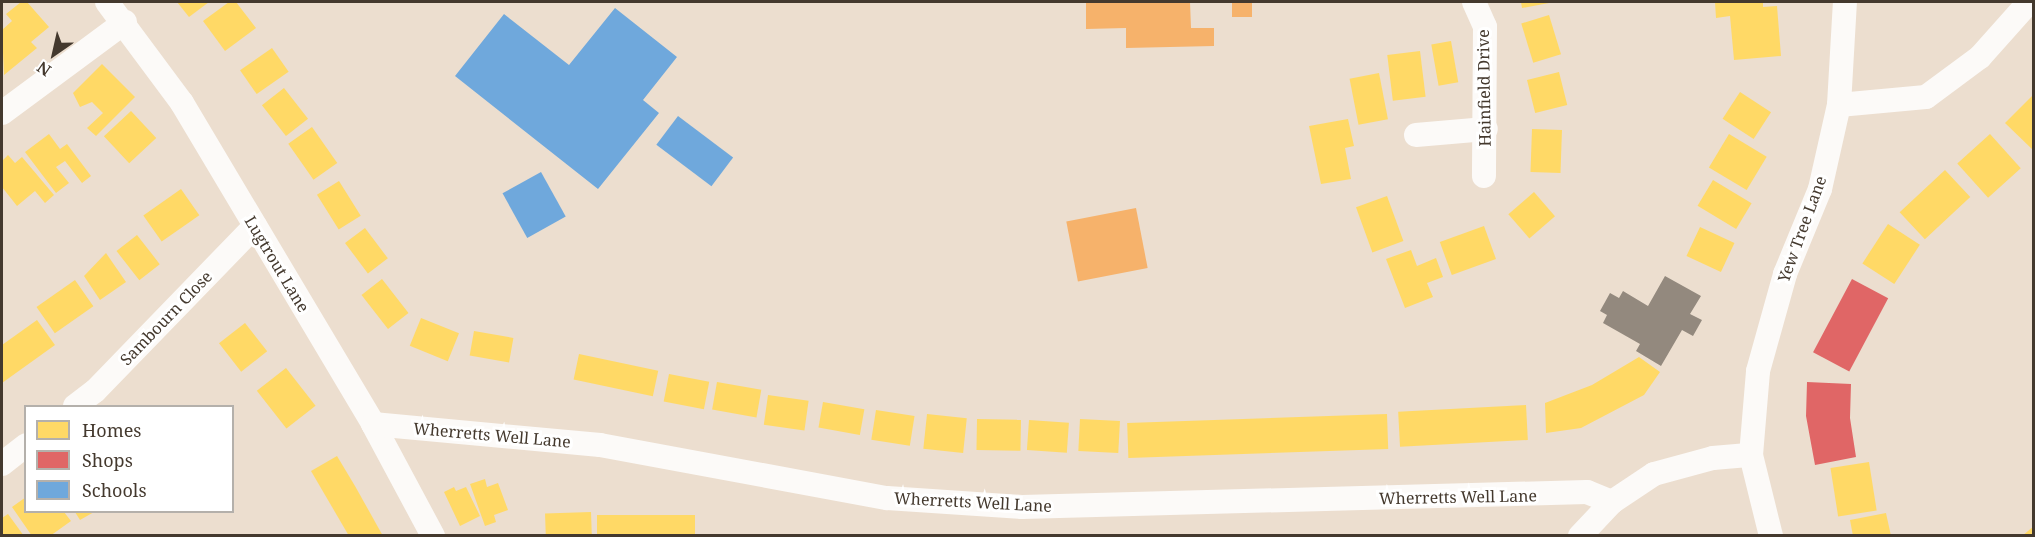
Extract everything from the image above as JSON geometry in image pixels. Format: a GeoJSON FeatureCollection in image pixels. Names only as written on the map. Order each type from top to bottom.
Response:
{"type":"FeatureCollection","features":[{"type":"Feature","properties":{"kind":"street","name":"Lugtrout Lane"},"geometry":{"type":"LineString","coordinates":[[107,2],[125,22],[182,103],[373,424],[433,536]]}},
{"type":"Feature","properties":{"kind":"street","name":"Hainfield Drive"},"geometry":{"type":"LineString","coordinates":[[1474,2],[1485,27],[1484,177]]}},
{"type":"Feature","properties":{"kind":"street","name":"Yew Tree Lane"},"geometry":{"type":"LineString","coordinates":[[1771,536],[1751,454],[1758,371],[1785,274],[1820,189],[1839,105],[1845,2]]}},
{"type":"Feature","properties":{"kind":"street"},"geometry":{"type":"LineString","coordinates":[[1839,105],[1926,97],[1980,57],[2029,2]]}},
{"type":"Feature","properties":{"kind":"street"},"geometry":{"type":"LineString","coordinates":[[2,113],[125,22]]}},
{"type":"Feature","properties":{"kind":"street"},"geometry":{"type":"LineString","coordinates":[[1416,135],[1486,129]]}},
{"type":"Feature","properties":{"kind":"street","name":"Sambourn Close"},"geometry":{"type":"LineString","coordinates":[[76,405],[95,391],[255,226]]}},
{"type":"Feature","properties":{"kind":"street","name":"Wherretts Well Lane"},"geometry":{"type":"LineString","coordinates":[[373,424],[600,444],[887,498],[1022,507],[1587,492],[1612,502]]}},
{"type":"Feature","properties":{"kind":"street"},"geometry":{"type":"LineString","coordinates":[[1580,536],[1612,502],[1654,474],[1713,458],[1751,454]]}},
{"type":"Feature","properties":{"kind":"building: Homes"},"geometry":{"type":"Polygon","coordinates":[[[21,2],[27,2],[49,27],[31,42],[37,48],[4,75],[2,30],[12,21],[6,14],[21,2]]]}},
{"type":"Feature","properties":{"kind":"building: Homes"},"geometry":{"type":"Polygon","coordinates":[[[177,2],[209,2],[189,17],[177,2]]]}},
{"type":"Feature","properties":{"kind":"building: Homes"},"geometry":{"type":"Polygon","coordinates":[[[229,2],[236,2],[256,28],[225,51],[203,21],[229,2]]]}},
{"type":"Feature","properties":{"kind":"building: Homes"},"geometry":{"type":"Polygon","coordinates":[[[1521,2],[1549,2],[1549,3],[1522,8],[1521,2]]]}},
{"type":"Feature","properties":{"kind":"building: Homes"},"geometry":{"type":"Polygon","coordinates":[[[1715,2],[1763,2],[1763,7],[1777,6],[1781,56],[1734,60],[1730,16],[1716,18],[1715,2]]]}},
{"type":"Feature","properties":{"kind":"building: Homes"},"geometry":{"type":"Polygon","coordinates":[[[1549,15],[1561,54],[1533,63],[1521,23],[1549,15]]]}},
{"type":"Feature","properties":{"kind":"building: Homes"},"geometry":{"type":"Polygon","coordinates":[[[1451,41],[1458,82],[1439,86],[1431,44],[1451,41]]]}},
{"type":"Feature","properties":{"kind":"building: Homes"},"geometry":{"type":"Polygon","coordinates":[[[272,48],[289,72],[257,94],[240,70],[272,48]]]}},
{"type":"Feature","properties":{"kind":"building: Homes"},"geometry":{"type":"Polygon","coordinates":[[[1420,51],[1426,97],[1393,101],[1387,55],[1420,51]]]}},
{"type":"Feature","properties":{"kind":"building: Homes"},"geometry":{"type":"Polygon","coordinates":[[[102,64],[135,97],[96,136],[87,128],[103,113],[92,102],[80,107],[73,93],[102,64]]]}},
{"type":"Feature","properties":{"kind":"building: Homes"},"geometry":{"type":"Polygon","coordinates":[[[1559,72],[1567,105],[1535,113],[1527,80],[1559,72]]]}},
{"type":"Feature","properties":{"kind":"building: Homes"},"geometry":{"type":"Polygon","coordinates":[[[1379,73],[1388,119],[1359,125],[1350,79],[1379,73]]]}},
{"type":"Feature","properties":{"kind":"building: Homes"},"geometry":{"type":"Polygon","coordinates":[[[284,88],[308,119],[286,136],[262,105],[284,88]]]}},
{"type":"Feature","properties":{"kind":"building: Homes"},"geometry":{"type":"Polygon","coordinates":[[[1740,92],[1771,112],[1754,139],[1723,119],[1740,92]]]}},
{"type":"Feature","properties":{"kind":"building: Homes"},"geometry":{"type":"Polygon","coordinates":[[[2034,94],[2034,151],[2005,123],[2034,94]]]}},
{"type":"Feature","properties":{"kind":"building: Homes"},"geometry":{"type":"Polygon","coordinates":[[[131,111],[156,138],[129,163],[104,136],[131,111]]]}},
{"type":"Feature","properties":{"kind":"building: Homes"},"geometry":{"type":"Polygon","coordinates":[[[1348,119],[1354,146],[1345,148],[1351,179],[1321,184],[1309,126],[1348,119]]]}},
{"type":"Feature","properties":{"kind":"building: Homes"},"geometry":{"type":"Polygon","coordinates":[[[312,127],[337,163],[313,180],[288,144],[312,127]]]}},
{"type":"Feature","properties":{"kind":"building: Homes"},"geometry":{"type":"Polygon","coordinates":[[[1532,129],[1562,130],[1560,173],[1530,172],[1532,129]]]}},
{"type":"Feature","properties":{"kind":"building: Homes"},"geometry":{"type":"Polygon","coordinates":[[[49,134],[60,149],[67,144],[91,176],[82,183],[65,161],[56,167],[69,183],[56,193],[25,152],[49,134]]]}},
{"type":"Feature","properties":{"kind":"building: Homes"},"geometry":{"type":"Polygon","coordinates":[[[1729,134],[1767,157],[1747,190],[1709,167],[1729,134]]]}},
{"type":"Feature","properties":{"kind":"building: Homes"},"geometry":{"type":"Polygon","coordinates":[[[1990,134],[2021,168],[1988,198],[1957,163],[1990,134]]]}},
{"type":"Feature","properties":{"kind":"building: Homes"},"geometry":{"type":"Polygon","coordinates":[[[8,155],[15,163],[22,157],[54,195],[45,203],[35,191],[17,206],[2,187],[2,161],[8,155]]]}},
{"type":"Feature","properties":{"kind":"building: Homes"},"geometry":{"type":"Polygon","coordinates":[[[1945,170],[1970,197],[1925,239],[1900,212],[1945,170]]]}},
{"type":"Feature","properties":{"kind":"building: Homes"},"geometry":{"type":"Polygon","coordinates":[[[1713,180],[1752,203],[1736,229],[1698,206],[1713,180]]]}},
{"type":"Feature","properties":{"kind":"building: Homes"},"geometry":{"type":"Polygon","coordinates":[[[339,181],[361,216],[339,230],[317,195],[339,181]]]}},
{"type":"Feature","properties":{"kind":"building: Homes"},"geometry":{"type":"Polygon","coordinates":[[[181,189],[199,215],[162,242],[143,215],[181,189]]]}},
{"type":"Feature","properties":{"kind":"building: Homes"},"geometry":{"type":"Polygon","coordinates":[[[1534,192],[1555,216],[1529,238],[1508,214],[1534,192]]]}},
{"type":"Feature","properties":{"kind":"building: Homes"},"geometry":{"type":"Polygon","coordinates":[[[1387,196],[1403,241],[1372,252],[1356,207],[1387,196]]]}},
{"type":"Feature","properties":{"kind":"building: Homes"},"geometry":{"type":"Polygon","coordinates":[[[1888,224],[1920,245],[1894,284],[1862,263],[1888,224]]]}},
{"type":"Feature","properties":{"kind":"building: Homes"},"geometry":{"type":"Polygon","coordinates":[[[1484,226],[1496,259],[1452,275],[1440,242],[1484,226]]]}},
{"type":"Feature","properties":{"kind":"building: Homes"},"geometry":{"type":"Polygon","coordinates":[[[1700,227],[1734,243],[1721,272],[1686,256],[1700,227]]]}},
{"type":"Feature","properties":{"kind":"building: Homes"},"geometry":{"type":"Polygon","coordinates":[[[365,228],[388,258],[368,273],[345,243],[365,228]]]}},
{"type":"Feature","properties":{"kind":"building: Homes"},"geometry":{"type":"Polygon","coordinates":[[[137,235],[160,264],[139,280],[117,251],[137,235]]]}},
{"type":"Feature","properties":{"kind":"building: Homes"},"geometry":{"type":"Polygon","coordinates":[[[1411,250],[1417,266],[1436,258],[1443,277],[1427,283],[1433,297],[1405,308],[1386,259],[1411,250]]]}},
{"type":"Feature","properties":{"kind":"building: Homes"},"geometry":{"type":"Polygon","coordinates":[[[106,253],[126,282],[100,300],[84,276],[106,253]]]}},
{"type":"Feature","properties":{"kind":"building: Homes"},"geometry":{"type":"Polygon","coordinates":[[[382,279],[408,313],[388,329],[362,295],[382,279]]]}},
{"type":"Feature","properties":{"kind":"building: Homes"},"geometry":{"type":"Polygon","coordinates":[[[75,280],[93,306],[55,333],[36,307],[75,280]]]}},
{"type":"Feature","properties":{"kind":"building: Homes"},"geometry":{"type":"Polygon","coordinates":[[[421,318],[459,333],[448,361],[410,346],[421,318]]]}},
{"type":"Feature","properties":{"kind":"building: Homes"},"geometry":{"type":"Polygon","coordinates":[[[37,320],[55,345],[2,383],[2,345],[37,320]]]}},
{"type":"Feature","properties":{"kind":"building: Homes"},"geometry":{"type":"Polygon","coordinates":[[[245,323],[267,351],[241,372],[219,343],[245,323]]]}},
{"type":"Feature","properties":{"kind":"building: Homes"},"geometry":{"type":"Polygon","coordinates":[[[474,331],[513,338],[509,363],[470,356],[474,331]]]}},
{"type":"Feature","properties":{"kind":"building: Homes"},"geometry":{"type":"Polygon","coordinates":[[[579,354],[658,371],[653,396],[574,379],[579,354]]]}},
{"type":"Feature","properties":{"kind":"building: Homes"},"geometry":{"type":"Polygon","coordinates":[[[1639,357],[1660,372],[1644,395],[1581,428],[1546,433],[1545,403],[1592,385],[1639,357]]]}},
{"type":"Feature","properties":{"kind":"building: Homes"},"geometry":{"type":"Polygon","coordinates":[[[286,368],[316,406],[286,429],[257,391],[286,368]]]}},
{"type":"Feature","properties":{"kind":"building: Homes"},"geometry":{"type":"Polygon","coordinates":[[[669,374],[709,382],[704,409],[664,401],[669,374]]]}},
{"type":"Feature","properties":{"kind":"building: Homes"},"geometry":{"type":"Polygon","coordinates":[[[717,382],[761,390],[756,417],[712,410],[717,382]]]}},
{"type":"Feature","properties":{"kind":"building: Homes"},"geometry":{"type":"Polygon","coordinates":[[[768,395],[809,401],[804,430],[764,425],[768,395]]]}},
{"type":"Feature","properties":{"kind":"building: Homes"},"geometry":{"type":"Polygon","coordinates":[[[823,402],[864,409],[860,435],[818,428],[823,402]]]}},
{"type":"Feature","properties":{"kind":"building: Homes"},"geometry":{"type":"Polygon","coordinates":[[[1526,405],[1528,440],[1400,447],[1398,412],[1526,405]]]}},
{"type":"Feature","properties":{"kind":"building: Homes"},"geometry":{"type":"Polygon","coordinates":[[[876,410],[915,416],[910,446],[871,440],[876,410]]]}},
{"type":"Feature","properties":{"kind":"building: Homes"},"geometry":{"type":"Polygon","coordinates":[[[927,414],[967,418],[963,453],[923,449],[927,414]]]}},
{"type":"Feature","properties":{"kind":"building: Homes"},"geometry":{"type":"Polygon","coordinates":[[[1387,414],[1388,449],[1128,458],[1127,423],[1387,414]]]}},
{"type":"Feature","properties":{"kind":"building: Homes"},"geometry":{"type":"Polygon","coordinates":[[[977,419],[1021,420],[1020,451],[976,450],[977,419]]]}},
{"type":"Feature","properties":{"kind":"building: Homes"},"geometry":{"type":"Polygon","coordinates":[[[1080,419],[1120,421],[1118,453],[1078,451],[1080,419]]]}},
{"type":"Feature","properties":{"kind":"building: Homes"},"geometry":{"type":"Polygon","coordinates":[[[1029,420],[1069,423],[1067,453],[1027,450],[1029,420]]]}},
{"type":"Feature","properties":{"kind":"building: Homes"},"geometry":{"type":"Polygon","coordinates":[[[337,456],[383,536],[349,536],[311,471],[337,456]]]}},
{"type":"Feature","properties":{"kind":"building: Homes"},"geometry":{"type":"Polygon","coordinates":[[[1869,462],[1877,510],[1838,516],[1830,468],[1869,462]]]}},
{"type":"Feature","properties":{"kind":"building: Homes"},"geometry":{"type":"Polygon","coordinates":[[[485,479],[487,487],[498,483],[508,510],[494,515],[496,522],[485,526],[470,484],[485,479]]]}},
{"type":"Feature","properties":{"kind":"building: Homes"},"geometry":{"type":"Polygon","coordinates":[[[454,487],[456,491],[466,487],[480,516],[460,526],[444,492],[454,487]]]}},
{"type":"Feature","properties":{"kind":"building: Homes"},"geometry":{"type":"Polygon","coordinates":[[[24,498],[24,513],[65,513],[71,521],[50,536],[32,536],[12,507],[24,498]]]}},
{"type":"Feature","properties":{"kind":"building: Homes"},"geometry":{"type":"Polygon","coordinates":[[[591,512],[592,536],[546,536],[545,514],[591,512]]]}},
{"type":"Feature","properties":{"kind":"building: Homes"},"geometry":{"type":"Polygon","coordinates":[[[76,513],[92,513],[80,520],[76,513]]]}},
{"type":"Feature","properties":{"kind":"building: Homes"},"geometry":{"type":"Polygon","coordinates":[[[1886,513],[1891,536],[1853,536],[1850,520],[1886,513]]]}},
{"type":"Feature","properties":{"kind":"building: Homes"},"geometry":{"type":"Polygon","coordinates":[[[8,514],[24,536],[2,536],[2,518],[8,514]]]}},
{"type":"Feature","properties":{"kind":"building: Homes"},"geometry":{"type":"Polygon","coordinates":[[[597,515],[695,515],[695,536],[597,536],[597,515]]]}},
{"type":"Feature","properties":{"kind":"building: Homes"},"geometry":{"type":"Polygon","coordinates":[[[2034,526],[2034,536],[2022,536],[2034,526]]]}},
{"type":"Feature","properties":{"kind":"building: Shops"},"geometry":{"type":"Polygon","coordinates":[[[1852,279],[1888,298],[1849,372],[1813,352],[1852,279]]]}},
{"type":"Feature","properties":{"kind":"building: Shops"},"geometry":{"type":"Polygon","coordinates":[[[1807,382],[1851,384],[1850,418],[1856,457],[1815,465],[1806,416],[1807,382]]]}},
{"type":"Feature","properties":{"kind":"building: Schools"},"geometry":{"type":"Polygon","coordinates":[[[615,8],[677,57],[643,100],[659,113],[598,189],[455,76],[504,14],[569,65],[615,8]]]}},
{"type":"Feature","properties":{"kind":"building: Schools"},"geometry":{"type":"Polygon","coordinates":[[[678,116],[733,158],[711,186],[656,145],[678,116]]]}},
{"type":"Feature","properties":{"kind":"building: Schools"},"geometry":{"type":"Polygon","coordinates":[[[541,172],[566,217],[527,238],[503,193],[541,172]]]}},
{"type":"Feature","properties":{"kind":"building: Health"},"geometry":{"type":"Polygon","coordinates":[[[1086,2],[1190,2],[1191,28],[1214,28],[1214,46],[1126,48],[1126,28],[1086,29],[1086,2]]]}},
{"type":"Feature","properties":{"kind":"building: Health"},"geometry":{"type":"Polygon","coordinates":[[[1232,2],[1252,2],[1252,17],[1232,17],[1232,2]]]}},
{"type":"Feature","properties":{"kind":"building: Health"},"geometry":{"type":"Polygon","coordinates":[[[1136,208],[1148,268],[1078,281],[1066,222],[1136,208]]]}},
{"type":"Feature","properties":{"kind":"building: Other"},"geometry":{"type":"Polygon","coordinates":[[[1665,276],[1701,296],[1690,314],[1702,320],[1693,336],[1682,330],[1661,366],[1636,351],[1640,344],[1603,323],[1607,315],[1600,311],[1610,293],[1619,298],[1623,291],[1648,306],[1665,276]]]}}]}
